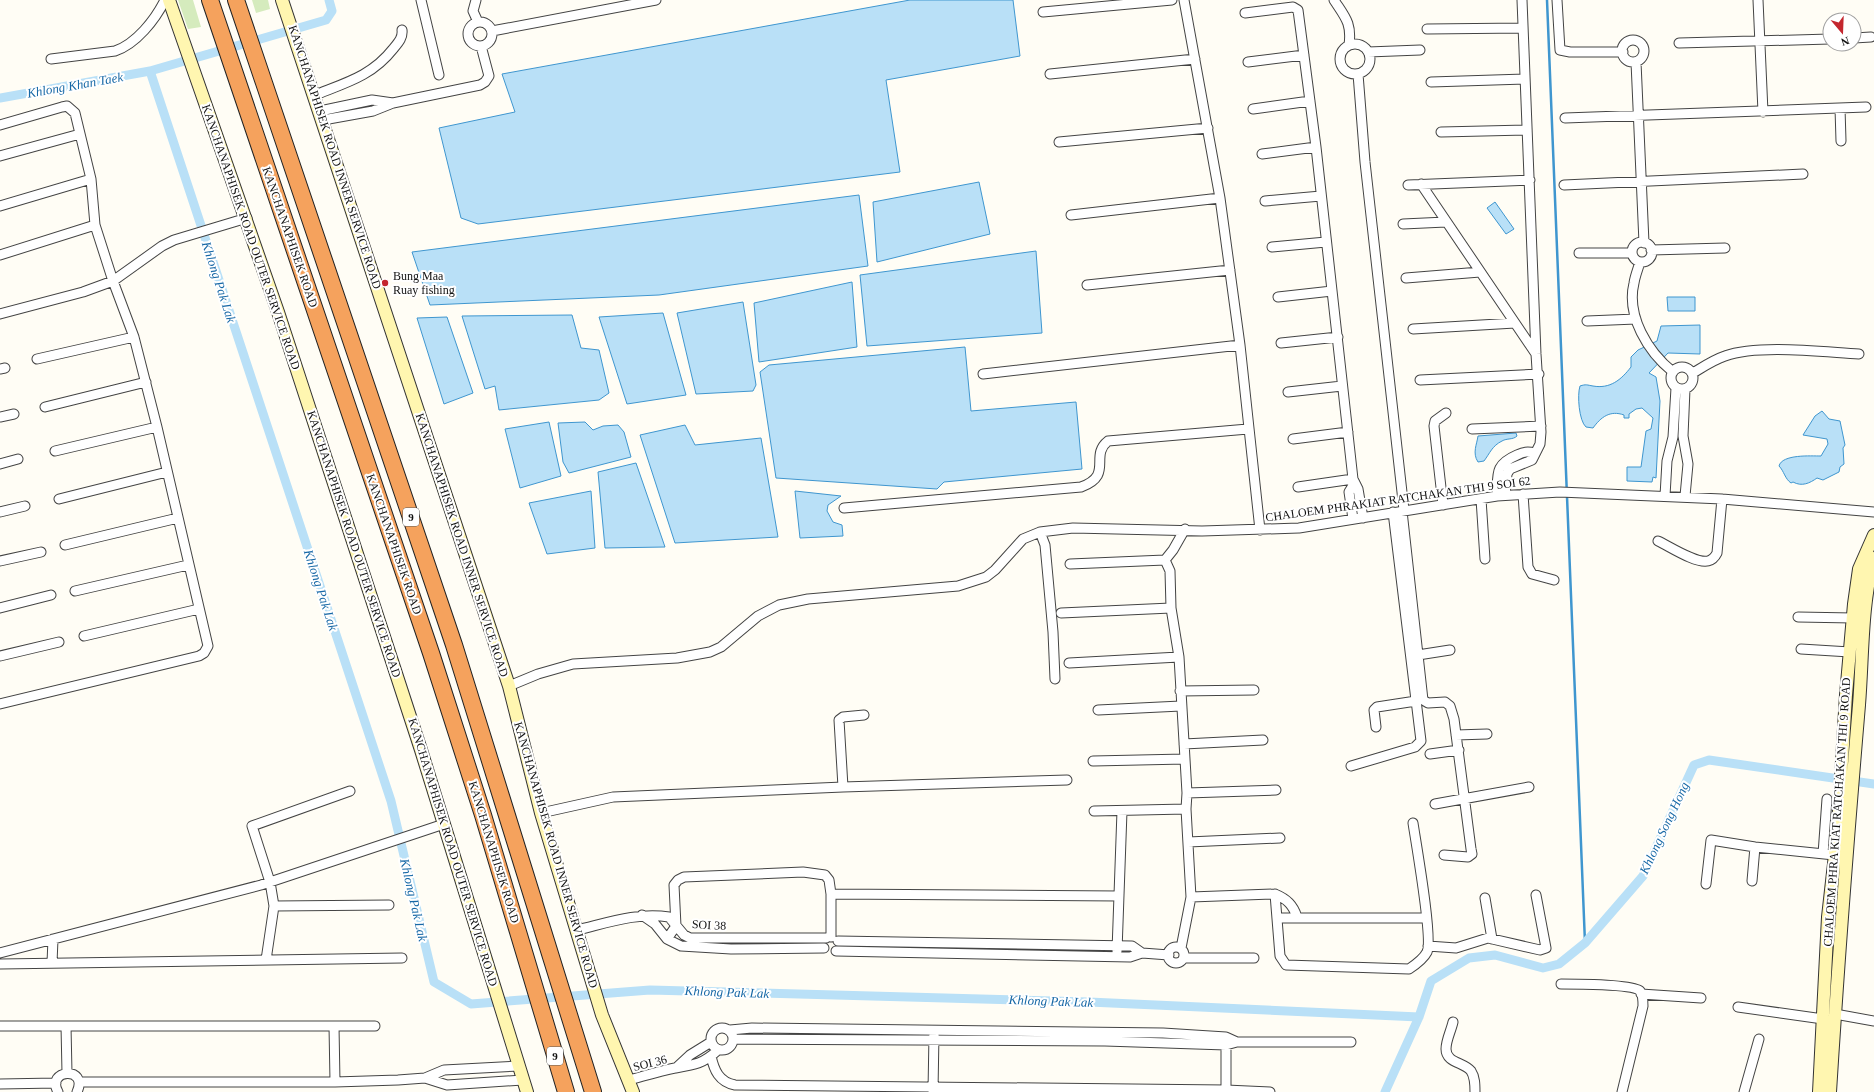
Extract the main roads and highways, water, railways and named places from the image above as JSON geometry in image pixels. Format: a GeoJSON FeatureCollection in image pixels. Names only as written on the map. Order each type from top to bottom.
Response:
{"type":"FeatureCollection","features":[{"type":"Feature","properties":{"kind":"highway","name":"KANCHANAPHISEK ROAD"},"geometry":{"type":"LineString","coordinates":[[210,0],[428,645],[483,815],[566,1092]]}},
{"type":"Feature","properties":{"kind":"highway","name":"KANCHANAPHISEK ROAD"},"geometry":{"type":"LineString","coordinates":[[236,0],[451,638],[593,1092]]}},
{"type":"Feature","properties":{"kind":"main road","name":"KANCHANAPHISEK ROAD OUTER SERVICE ROAD"},"geometry":{"type":"LineString","coordinates":[[169,0],[193,72],[246,218],[444,824],[525,1086]]}},
{"type":"Feature","properties":{"kind":"main road","name":"KANCHANAPHISEK ROAD INNER SERVICE ROAD"},"geometry":{"type":"LineString","coordinates":[[284,5],[322,115],[509,686],[541,812],[587,968],[602,1015],[631,1086]]}},
{"type":"Feature","properties":{"kind":"main road","name":"CHALOEM PHRA KIAT RATCHAKAN THI 9 ROAD"},"geometry":{"type":"LineString","coordinates":[[1830,1092],[1843,828],[1850,725],[1850,652],[1858,570],[1874,535]]}},
{"type":"Feature","properties":{"kind":"main road","name":"CHALOEM PHRA KIAT RATCHAKAN THI 9 ROAD"},"geometry":{"type":"LineString","coordinates":[[1850,725],[1859,706],[1866,593],[1874,558]]}},
{"type":"Feature","properties":{"kind":"main road","name":"CHALOEM PHRA KIAT RATCHAKAN THI 9 ROAD"},"geometry":{"type":"LineString","coordinates":[[1819,1092],[1828,918],[1829,854],[1843,828]]}},
{"type":"Feature","properties":{"kind":"water"},"geometry":{"type":"Polygon","coordinates":[[[910,0],[1013,0],[1020,56],[886,80],[900,172],[478,224],[461,218],[439,128],[515,112],[502,74],[910,0]]]}},
{"type":"Feature","properties":{"kind":"water"},"geometry":{"type":"Polygon","coordinates":[[[979,182],[990,234],[877,262],[873,202],[979,182]]]}},
{"type":"Feature","properties":{"kind":"water"},"geometry":{"type":"Polygon","coordinates":[[[859,195],[868,266],[659,295],[430,305],[412,252],[859,195]]]}},
{"type":"Feature","properties":{"kind":"water"},"geometry":{"type":"Polygon","coordinates":[[[1495,202],[1514,229],[1506,234],[1487,208],[1495,202]]]}},
{"type":"Feature","properties":{"kind":"water"},"geometry":{"type":"Polygon","coordinates":[[[1036,251],[1042,333],[867,346],[860,275],[1036,251]]]}},
{"type":"Feature","properties":{"kind":"water"},"geometry":{"type":"Polygon","coordinates":[[[852,282],[857,347],[759,362],[754,303],[852,282]]]}},
{"type":"Feature","properties":{"kind":"water"},"geometry":{"type":"Polygon","coordinates":[[[1667,297],[1695,297],[1695,311],[1668,311],[1667,297]]]}},
{"type":"Feature","properties":{"kind":"water"},"geometry":{"type":"Polygon","coordinates":[[[743,302],[756,385],[753,391],[696,394],[677,313],[743,302]]]}},
{"type":"Feature","properties":{"kind":"water"},"geometry":{"type":"Polygon","coordinates":[[[663,313],[686,395],[627,404],[599,317],[663,313]]]}},
{"type":"Feature","properties":{"kind":"water"},"geometry":{"type":"Polygon","coordinates":[[[572,315],[581,348],[599,350],[609,393],[599,400],[499,410],[495,386],[485,389],[462,316],[572,315]]]}},
{"type":"Feature","properties":{"kind":"water"},"geometry":{"type":"Polygon","coordinates":[[[447,317],[473,393],[444,404],[417,318],[447,317]]]}},
{"type":"Feature","properties":{"kind":"water"},"geometry":{"type":"Polygon","coordinates":[[[1700,325],[1700,354],[1668,353],[1649,373],[1656,377],[1660,401],[1656,478],[1653,477],[1652,482],[1627,481],[1627,467],[1641,467],[1646,431],[1651,429],[1653,418],[1642,408],[1636,409],[1629,414],[1629,418],[1624,418],[1624,415],[1614,413],[1603,418],[1593,428],[1586,427],[1579,408],[1580,386],[1585,385],[1599,387],[1610,385],[1619,380],[1631,367],[1631,357],[1638,350],[1657,341],[1661,326],[1700,325]]]}},
{"type":"Feature","properties":{"kind":"water"},"geometry":{"type":"Polygon","coordinates":[[[965,347],[971,411],[1076,402],[1082,469],[944,482],[937,489],[776,478],[760,372],[769,365],[965,347]]]}},
{"type":"Feature","properties":{"kind":"water"},"geometry":{"type":"Polygon","coordinates":[[[1822,411],[1829,419],[1840,421],[1845,445],[1843,448],[1844,464],[1840,467],[1839,472],[1823,480],[1817,478],[1806,484],[1791,483],[1779,466],[1781,462],[1785,459],[1797,456],[1821,456],[1828,444],[1827,439],[1803,435],[1815,416],[1822,411]]]}},
{"type":"Feature","properties":{"kind":"water"},"geometry":{"type":"Polygon","coordinates":[[[549,422],[561,476],[520,488],[505,429],[549,422]]]}},
{"type":"Feature","properties":{"kind":"water"},"geometry":{"type":"Polygon","coordinates":[[[585,422],[593,430],[603,426],[618,425],[624,432],[631,457],[569,473],[563,462],[558,423],[585,422]]]}},
{"type":"Feature","properties":{"kind":"water"},"geometry":{"type":"Polygon","coordinates":[[[685,425],[695,445],[761,438],[778,537],[675,543],[640,435],[685,425]]]}},
{"type":"Feature","properties":{"kind":"water"},"geometry":{"type":"Polygon","coordinates":[[[1516,433],[1517,436],[1512,439],[1504,440],[1496,445],[1484,461],[1478,462],[1475,455],[1475,449],[1478,436],[1516,433]]]}},
{"type":"Feature","properties":{"kind":"water"},"geometry":{"type":"Polygon","coordinates":[[[636,463],[665,547],[605,548],[598,472],[636,463]]]}},
{"type":"Feature","properties":{"kind":"water"},"geometry":{"type":"Polygon","coordinates":[[[591,491],[595,548],[547,554],[529,503],[591,491]]]}},
{"type":"Feature","properties":{"kind":"water"},"geometry":{"type":"Polygon","coordinates":[[[795,491],[841,496],[828,505],[827,511],[833,522],[842,525],[843,536],[800,538],[795,491]]]}},
{"type":"Feature","properties":{"kind":"waterway","name":"Khlong Pak Lak"},"geometry":{"type":"LineString","coordinates":[[0,98],[150,71],[326,20],[332,11],[329,0]]}},
{"type":"Feature","properties":{"kind":"waterway"},"geometry":{"type":"LineString","coordinates":[[1547,0],[1585,943]]}},
{"type":"Feature","properties":{"kind":"waterway","name":"Khlong Pak Lak"},"geometry":{"type":"LineString","coordinates":[[150,71],[391,801],[434,982],[471,1004],[650,990],[1089,1002],[1419,1017]]}},
{"type":"Feature","properties":{"kind":"waterway","name":"Khlong Song Hong"},"geometry":{"type":"LineString","coordinates":[[1385,1092],[1419,1017],[1431,981],[1469,958],[1495,955],[1543,968],[1559,964],[1585,943],[1643,876],[1694,765],[1709,760],[1874,784]]}},
{"type":"Feature","properties":{"kind":"place","name":"Bung Maa Ruay fishing"},"geometry":{"type":"Point","coordinates":[385,283]}},
{"type":"Feature","properties":{"kind":"water label","name":"Khlong Khan Taek"},"geometry":{"type":"Point","coordinates":[75,85]}}]}
